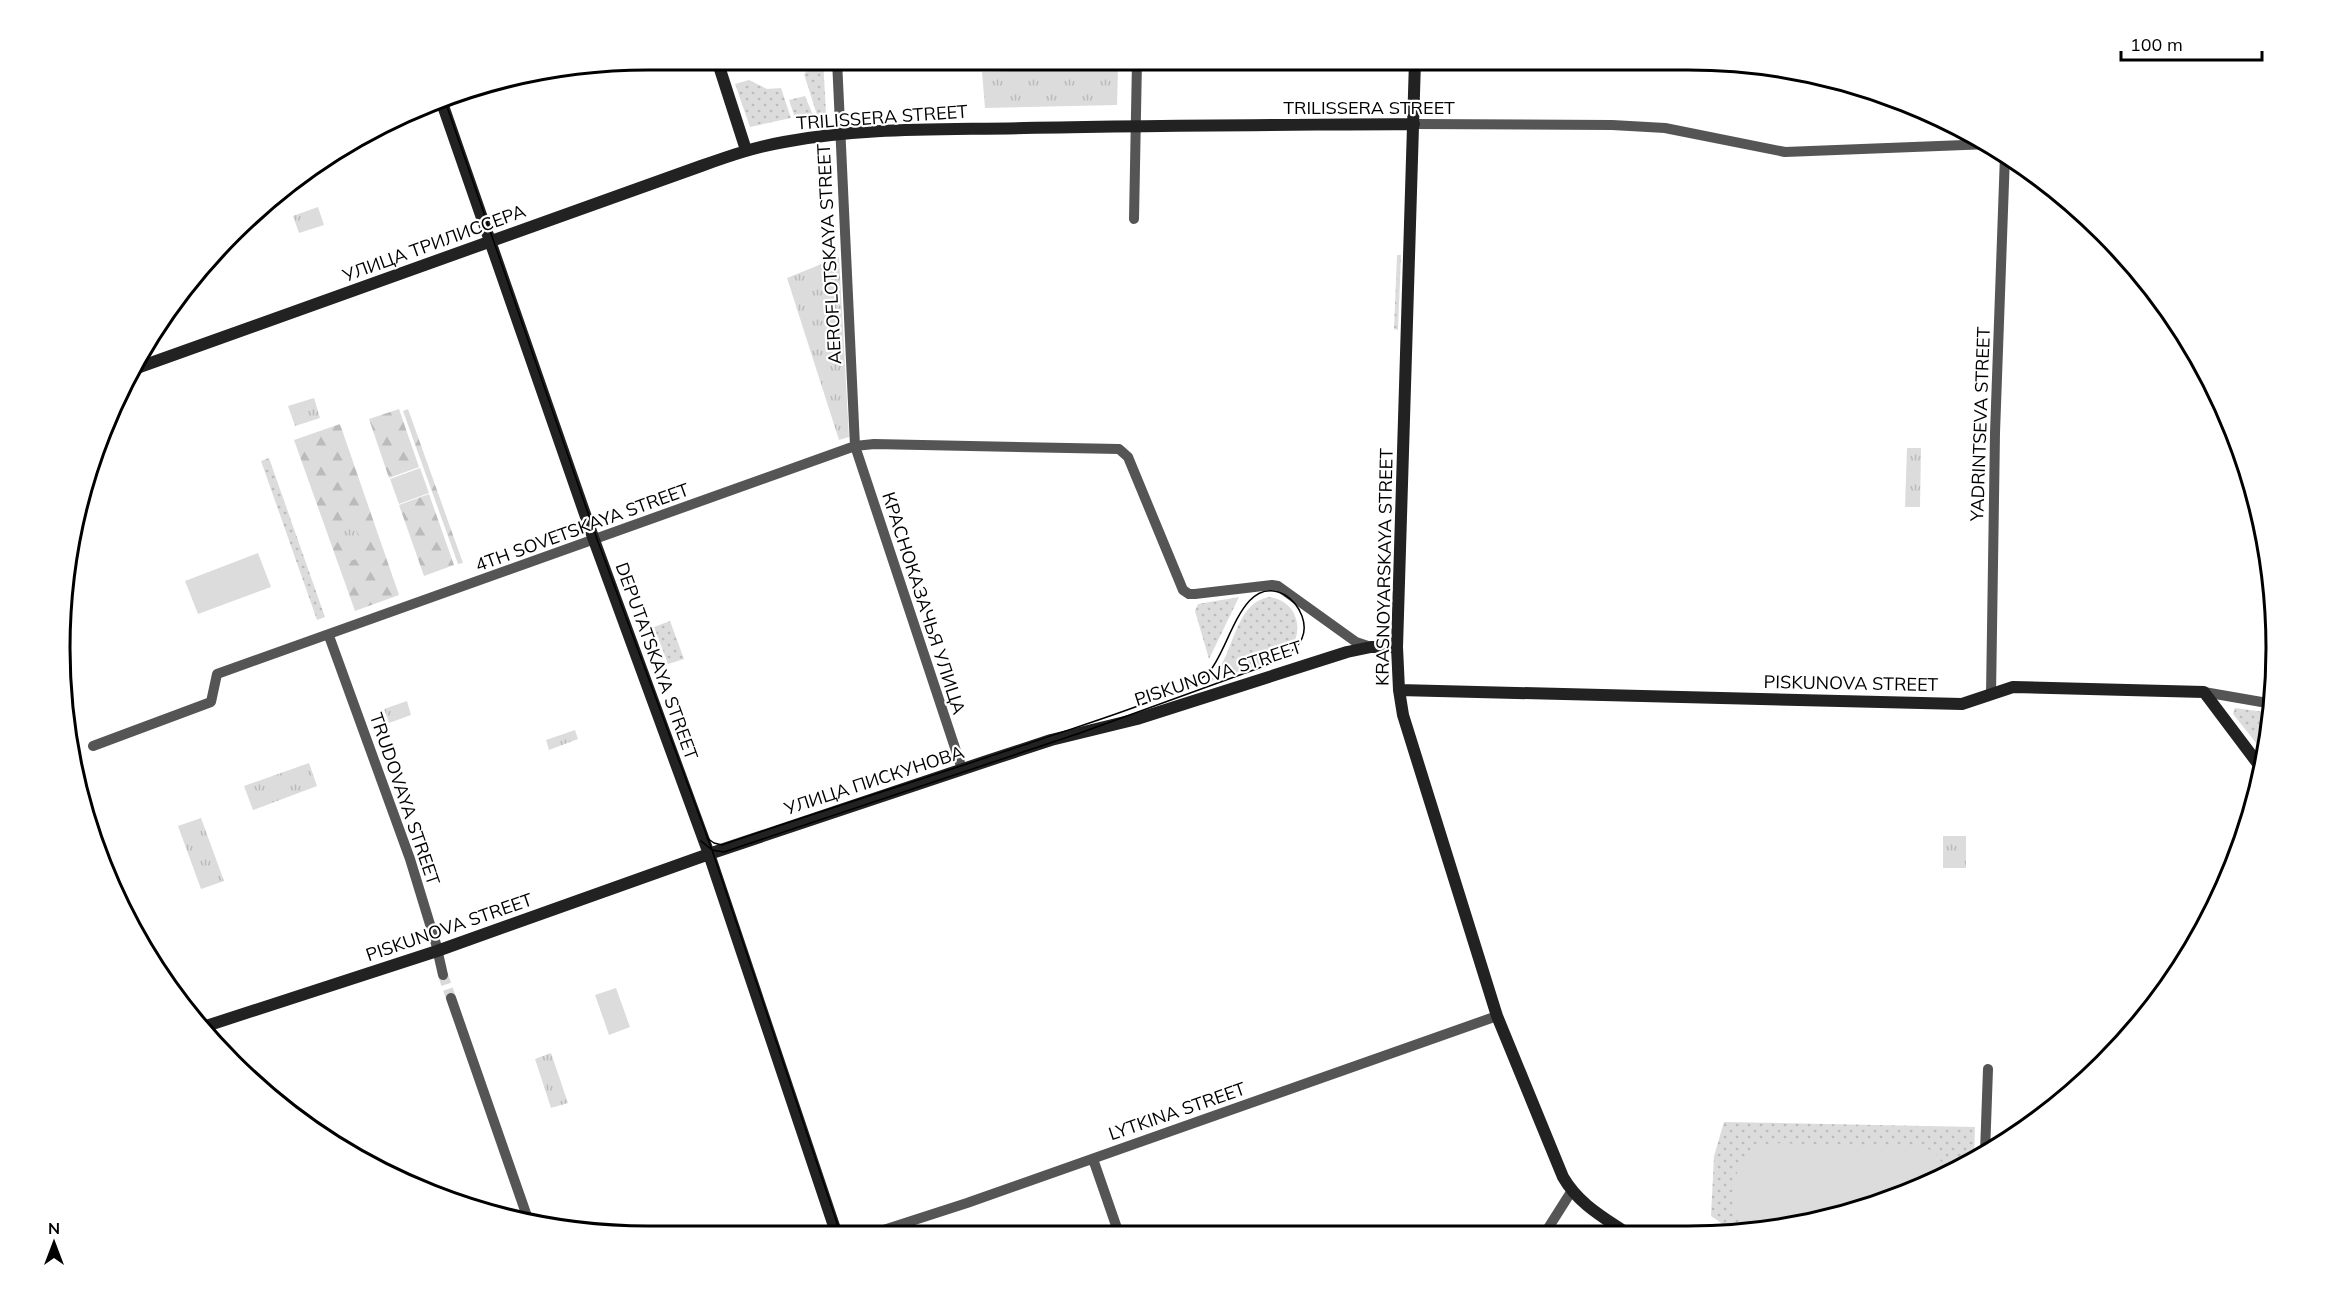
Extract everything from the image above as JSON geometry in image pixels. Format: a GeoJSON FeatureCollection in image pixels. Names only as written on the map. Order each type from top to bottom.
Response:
{"type":"FeatureCollection","features":[{"type":"Feature","properties":{"kind":"street"},"geometry":{"type":"LineString","coordinates":[[720,70],[746,150]]}},
{"type":"Feature","properties":{"kind":"street","name":"AEROFLOTSKAYA STREET"},"geometry":{"type":"LineString","coordinates":[[837,70],[855,446]]}},
{"type":"Feature","properties":{"kind":"street"},"geometry":{"type":"LineString","coordinates":[[1134,219],[1137,70]]}},
{"type":"Feature","properties":{"kind":"street","name":"KRASNOYARSKAYA STREET"},"geometry":{"type":"LineString","coordinates":[[1415,70],[1397,647],[1399,690],[1409,739],[1497,1016],[1571,1192],[1584,1205],[1616,1226]]}},
{"type":"Feature","properties":{"kind":"street","name":"DEPUTATSKAYA STREET"},"geometry":{"type":"LineString","coordinates":[[444,108],[594,540],[709,854],[834,1226]]}},
{"type":"Feature","properties":{"kind":"street","name":"TRILISSERA STREET"},"geometry":{"type":"LineString","coordinates":[[746,150],[813,137],[891,131],[1414,124],[1665,128],[1785,152],[1972,145]]}},
{"type":"Feature","properties":{"kind":"street","name":"УЛИЦА ТРИЛИССЕРА"},"geometry":{"type":"LineString","coordinates":[[145,365],[746,150]]}},
{"type":"Feature","properties":{"kind":"street","name":"YADRINTSEVA STREET"},"geometry":{"type":"LineString","coordinates":[[1991,695],[1995,442],[2005,165]]}},
{"type":"Feature","properties":{"kind":"street","name":"4TH SOVETSKAYA STREET"},"geometry":{"type":"LineString","coordinates":[[93,746],[211,702],[217,674],[329,636],[855,446],[874,444],[1119,449],[1128,457],[1183,590],[1189,594],[1196,594],[1278,586],[1356,642],[1371,647]]}},
{"type":"Feature","properties":{"kind":"street","name":"КРАСНОКАЗАЧЬЯ УЛИЦА"},"geometry":{"type":"LineString","coordinates":[[855,446],[962,769]]}},
{"type":"Feature","properties":{"kind":"street","name":"TRUDOVAYA STREET"},"geometry":{"type":"LineString","coordinates":[[329,636],[410,860],[443,975]]}},
{"type":"Feature","properties":{"kind":"street","name":"PISKUNOVA STREET"},"geometry":{"type":"LineString","coordinates":[[962,769],[1051,740],[1137,719],[1347,652],[1371,647],[1397,647]]}},
{"type":"Feature","properties":{"kind":"street","name":"PISKUNOVA STREET"},"geometry":{"type":"LineString","coordinates":[[1399,690],[1962,704],[2013,687],[2204,692]]}},
{"type":"Feature","properties":{"kind":"street"},"geometry":{"type":"LineString","coordinates":[[2204,692],[2264,702]]}},
{"type":"Feature","properties":{"kind":"street"},"geometry":{"type":"LineString","coordinates":[[2204,692],[2255,760]]}},
{"type":"Feature","properties":{"kind":"street","name":"УЛИЦА ПИСКУНОВА"},"geometry":{"type":"LineString","coordinates":[[709,854],[962,769]]}},
{"type":"Feature","properties":{"kind":"street","name":"PISKUNOVA STREET"},"geometry":{"type":"LineString","coordinates":[[210,1025],[437,951],[709,854]]}},
{"type":"Feature","properties":{"kind":"street"},"geometry":{"type":"LineString","coordinates":[[451,998],[526,1213]]}},
{"type":"Feature","properties":{"kind":"street","name":"LYTKINA STREET"},"geometry":{"type":"LineString","coordinates":[[894,1226],[1497,1016]]}},
{"type":"Feature","properties":{"kind":"street"},"geometry":{"type":"LineString","coordinates":[[1985,1144],[1988,1069]]}},
{"type":"Feature","properties":{"kind":"street"},"geometry":{"type":"LineString","coordinates":[[1093,1158],[1116,1226]]}},
{"type":"Feature","properties":{"kind":"street"},"geometry":{"type":"LineString","coordinates":[[1549,1226],[1571,1192]]}},
{"type":"Feature","properties":{"kind":"green space"},"geometry":{"type":"Polygon","coordinates":[[[809,70],[824,70],[826,113],[817,115],[804,74],[809,70]]]}},
{"type":"Feature","properties":{"kind":"green space"},"geometry":{"type":"Polygon","coordinates":[[[1118,70],[1117,105],[985,108],[982,72],[1118,70]]]}},
{"type":"Feature","properties":{"kind":"green space"},"geometry":{"type":"Polygon","coordinates":[[[749,80],[767,89],[781,88],[791,118],[750,127],[735,84],[749,80]]]}},
{"type":"Feature","properties":{"kind":"green space"},"geometry":{"type":"Polygon","coordinates":[[[805,96],[813,115],[795,118],[789,100],[805,96]]]}},
{"type":"Feature","properties":{"kind":"green space"},"geometry":{"type":"Polygon","coordinates":[[[318,207],[324,225],[299,233],[293,216],[318,207]]]}},
{"type":"Feature","properties":{"kind":"green space"},"geometry":{"type":"Polygon","coordinates":[[[1397,255],[1401,255],[1398,330],[1394,329],[1397,255]]]}},
{"type":"Feature","properties":{"kind":"green space"},"geometry":{"type":"Polygon","coordinates":[[[839,257],[849,437],[839,440],[787,278],[839,257]]]}},
{"type":"Feature","properties":{"kind":"green space"},"geometry":{"type":"Polygon","coordinates":[[[314,398],[320,418],[295,426],[288,406],[314,398]]]}},
{"type":"Feature","properties":{"kind":"green space"},"geometry":{"type":"Polygon","coordinates":[[[399,409],[419,467],[389,478],[369,419],[399,409]]]}},
{"type":"Feature","properties":{"kind":"green space"},"geometry":{"type":"Polygon","coordinates":[[[408,409],[463,563],[458,564],[403,411],[408,409]]]}},
{"type":"Feature","properties":{"kind":"green space"},"geometry":{"type":"Polygon","coordinates":[[[340,424],[399,595],[355,611],[294,440],[340,424]]]}},
{"type":"Feature","properties":{"kind":"green space"},"geometry":{"type":"Polygon","coordinates":[[[1907,448],[1921,448],[1920,507],[1905,507],[1907,448]]]}},
{"type":"Feature","properties":{"kind":"green space"},"geometry":{"type":"Polygon","coordinates":[[[269,458],[325,617],[317,620],[261,461],[269,458]]]}},
{"type":"Feature","properties":{"kind":"green space"},"geometry":{"type":"Polygon","coordinates":[[[420,468],[429,493],[399,504],[390,479],[420,468]]]}},
{"type":"Feature","properties":{"kind":"green space"},"geometry":{"type":"Polygon","coordinates":[[[429,494],[454,565],[424,576],[399,505],[429,494]]]}},
{"type":"Feature","properties":{"kind":"green space"},"geometry":{"type":"Polygon","coordinates":[[[354,524],[365,556],[350,561],[339,529],[354,524]]]}},
{"type":"Feature","properties":{"kind":"green space"},"geometry":{"type":"Polygon","coordinates":[[[258,553],[271,587],[198,614],[185,581],[258,553]]]}},
{"type":"Feature","properties":{"kind":"green space"},"geometry":{"type":"Polygon","coordinates":[[[1239,597],[1209,659],[1195,611],[1198,604],[1239,597]]]}},
{"type":"Feature","properties":{"kind":"green space"},"geometry":{"type":"Polygon","coordinates":[[[1270,597],[1285,603],[1295,616],[1297,632],[1291,647],[1263,663],[1204,683],[1222,664],[1242,617],[1258,601],[1270,597]]]}},
{"type":"Feature","properties":{"kind":"green space"},"geometry":{"type":"Polygon","coordinates":[[[670,621],[684,659],[668,664],[654,627],[670,621]]]}},
{"type":"Feature","properties":{"kind":"green space"},"geometry":{"type":"Polygon","coordinates":[[[407,701],[411,715],[389,723],[384,709],[407,701]]]}},
{"type":"Feature","properties":{"kind":"green space"},"geometry":{"type":"Polygon","coordinates":[[[2235,708],[2263,712],[2258,745],[2233,714],[2235,708]]]}},
{"type":"Feature","properties":{"kind":"green space"},"geometry":{"type":"Polygon","coordinates":[[[575,730],[578,739],[549,750],[546,740],[575,730]]]}},
{"type":"Feature","properties":{"kind":"green space"},"geometry":{"type":"Polygon","coordinates":[[[309,763],[317,786],[253,810],[244,786],[309,763]]]}},
{"type":"Feature","properties":{"kind":"green space"},"geometry":{"type":"Polygon","coordinates":[[[201,818],[224,881],[201,889],[178,826],[201,818]]]}},
{"type":"Feature","properties":{"kind":"green space"},"geometry":{"type":"Polygon","coordinates":[[[1943,836],[1966,836],[1966,868],[1943,868],[1943,836]]]}},
{"type":"Feature","properties":{"kind":"green space"},"geometry":{"type":"Polygon","coordinates":[[[616,988],[630,1027],[609,1035],[595,995],[616,988]]]}},
{"type":"Feature","properties":{"kind":"green space"},"geometry":{"type":"Polygon","coordinates":[[[551,1053],[568,1103],[551,1108],[535,1059],[551,1053]]]}},
{"type":"Feature","properties":{"kind":"green space"},"geometry":{"type":"Polygon","coordinates":[[[1724,1122],[1975,1127],[1974,1151],[1910,1183],[1838,1207],[1764,1222],[1724,1225],[1711,1216],[1714,1156],[1724,1122]]]}},
{"type":"Feature","properties":{"kind":"green space"},"geometry":{"type":"Polygon","coordinates":[[[1772,1143],[1924,1147],[1934,1152],[1945,1167],[1910,1183],[1838,1207],[1764,1222],[1744,1224],[1734,1207],[1734,1184],[1743,1161],[1761,1146],[1772,1143]]]}},
{"type":"Feature","properties":{"kind":"tunnel"},"geometry":{"type":"LineString","coordinates":[[443,975],[451,998]]}},
{"type":"Feature","properties":{"kind":"tram line"},"geometry":{"type":"LineString","coordinates":[[447,107],[597,539],[712,850],[838,1226]]}},
{"type":"Feature","properties":{"kind":"tram line"},"geometry":{"type":"LineString","coordinates":[[701,841],[712,850],[724,852],[1080,733],[1259,668],[1277,660],[1293,650],[1299,643],[1303,636],[1302,616],[1291,599],[1285,595],[1270,591],[1257,594],[1238,618],[1216,663],[1199,680],[1182,689],[1096,721],[722,845],[707,838]]}}]}
